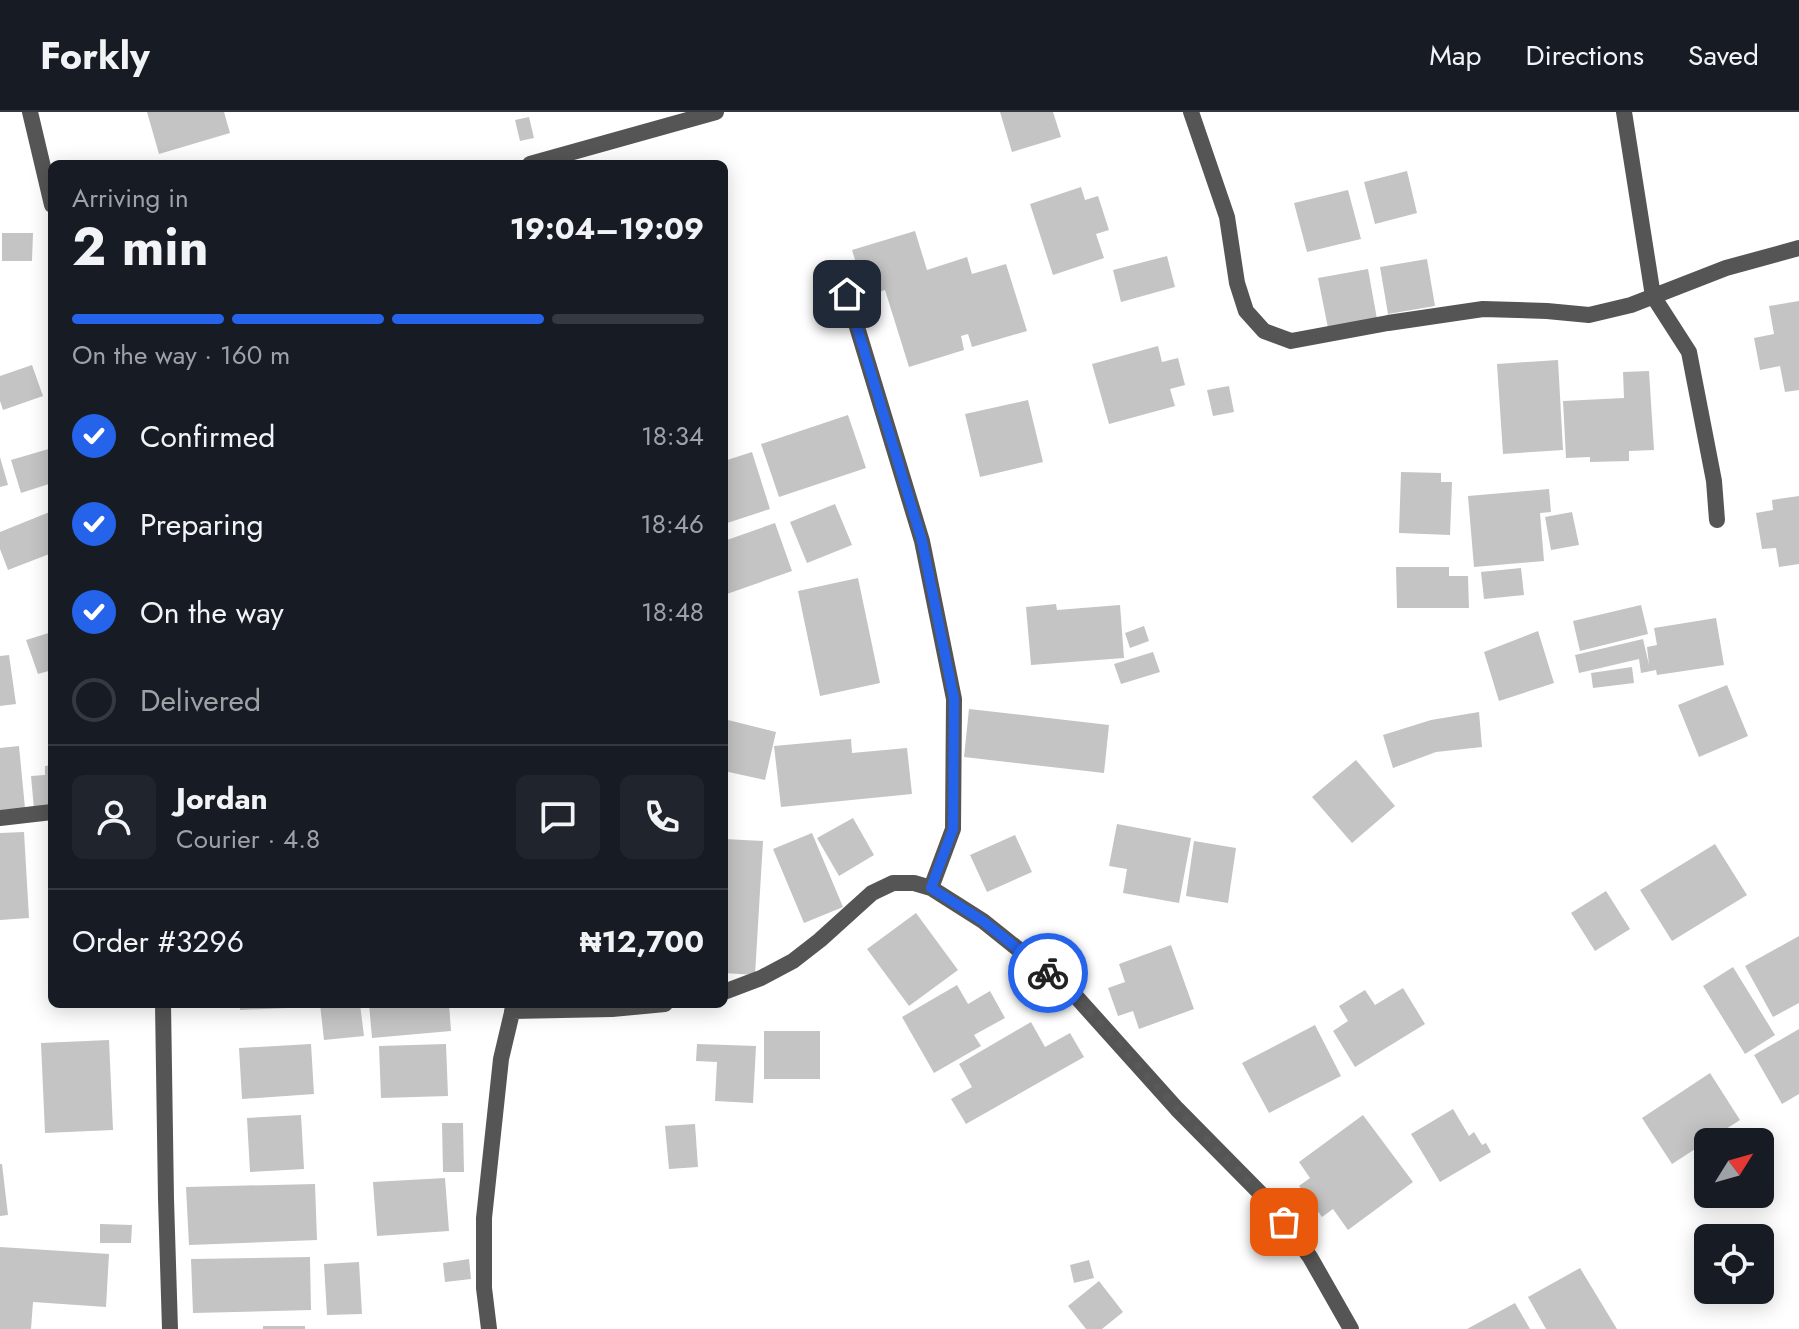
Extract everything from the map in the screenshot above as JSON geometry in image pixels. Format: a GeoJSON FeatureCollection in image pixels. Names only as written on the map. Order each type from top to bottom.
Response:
{"type":"FeatureCollection","features":[{"type":"Feature","properties":{"kind":"street"},"geometry":{"type":"LineString","coordinates":[[30,112],[48,188]]}},
{"type":"Feature","properties":{"kind":"street"},"geometry":{"type":"LineString","coordinates":[[544,160],[716,112]]}},
{"type":"Feature","properties":{"kind":"street"},"geometry":{"type":"LineString","coordinates":[[1191,112],[1227,217],[1237,283],[1246,311],[1264,331],[1291,341],[1483,309],[1589,315],[1631,305],[1726,268],[1799,248]]}},
{"type":"Feature","properties":{"kind":"street"},"geometry":{"type":"LineString","coordinates":[[1624,112],[1653,296],[1689,352],[1714,481],[1717,520]]}},
{"type":"Feature","properties":{"kind":"street"},"geometry":{"type":"LineString","coordinates":[[847,294],[922,541],[954,699],[953,829],[931,888]]}},
{"type":"Feature","properties":{"kind":"street"},"geometry":{"type":"LineString","coordinates":[[0,818],[48,812]]}},
{"type":"Feature","properties":{"kind":"street"},"geometry":{"type":"LineString","coordinates":[[728,990],[793,961],[872,893],[893,883],[914,883],[931,888],[983,921],[1072,992],[1177,1109],[1271,1204],[1310,1257],[1351,1329]]}},
{"type":"Feature","properties":{"kind":"street"},"geometry":{"type":"LineString","coordinates":[[163,1008],[170,1329]]}},
{"type":"Feature","properties":{"kind":"street"},"geometry":{"type":"LineString","coordinates":[[489,1329],[484,1288],[484,1218],[501,1059],[513,1008],[623,1008]]}},
{"type":"Feature","properties":{"kind":"building"},"geometry":{"type":"Polygon","coordinates":[[[147,112],[224,112],[230,133],[159,154],[147,112]]]}},
{"type":"Feature","properties":{"kind":"building"},"geometry":{"type":"Polygon","coordinates":[[[1000,112],[1053,112],[1061,137],[1012,152],[1000,112]]]}},
{"type":"Feature","properties":{"kind":"building"},"geometry":{"type":"Polygon","coordinates":[[[529,117],[534,138],[520,141],[515,120],[529,117]]]}},
{"type":"Feature","properties":{"kind":"building"},"geometry":{"type":"Polygon","coordinates":[[[1407,171],[1417,213],[1375,224],[1364,182],[1407,171]]]}},
{"type":"Feature","properties":{"kind":"building"},"geometry":{"type":"Polygon","coordinates":[[[1081,187],[1085,200],[1098,196],[1109,230],[1096,234],[1104,258],[1053,275],[1030,204],[1081,187]]]}},
{"type":"Feature","properties":{"kind":"building"},"geometry":{"type":"Polygon","coordinates":[[[1348,190],[1361,239],[1307,252],[1294,203],[1348,190]]]}},
{"type":"Feature","properties":{"kind":"building"},"geometry":{"type":"Polygon","coordinates":[[[915,231],[927,270],[967,257],[972,274],[1006,264],[1027,331],[972,347],[968,334],[961,336],[964,350],[909,367],[885,290],[866,296],[852,250],[915,231]]]}},
{"type":"Feature","properties":{"kind":"building"},"geometry":{"type":"Polygon","coordinates":[[[2,233],[33,233],[32,261],[2,261],[2,233]]]}},
{"type":"Feature","properties":{"kind":"building"},"geometry":{"type":"Polygon","coordinates":[[[1167,256],[1175,287],[1121,302],[1113,270],[1167,256]]]}},
{"type":"Feature","properties":{"kind":"building"},"geometry":{"type":"Polygon","coordinates":[[[1427,259],[1435,306],[1388,314],[1380,267],[1427,259]]]}},
{"type":"Feature","properties":{"kind":"building"},"geometry":{"type":"Polygon","coordinates":[[[1368,269],[1377,319],[1328,328],[1318,278],[1368,269]]]}},
{"type":"Feature","properties":{"kind":"building"},"geometry":{"type":"Polygon","coordinates":[[[1799,301],[1799,390],[1785,392],[1780,366],[1760,370],[1754,338],[1774,334],[1769,306],[1799,301]]]}},
{"type":"Feature","properties":{"kind":"building"},"geometry":{"type":"Polygon","coordinates":[[[1158,346],[1162,362],[1178,358],[1185,385],[1170,389],[1175,406],[1109,424],[1092,364],[1158,346]]]}},
{"type":"Feature","properties":{"kind":"building"},"geometry":{"type":"Polygon","coordinates":[[[1558,360],[1563,450],[1503,454],[1497,364],[1558,360]]]}},
{"type":"Feature","properties":{"kind":"building"},"geometry":{"type":"Polygon","coordinates":[[[32,365],[43,396],[3,410],[0,376],[32,365]]]}},
{"type":"Feature","properties":{"kind":"building"},"geometry":{"type":"Polygon","coordinates":[[[1649,371],[1654,450],[1629,451],[1629,461],[1590,462],[1590,457],[1566,458],[1563,401],[1624,398],[1623,372],[1649,371]]]}},
{"type":"Feature","properties":{"kind":"building"},"geometry":{"type":"Polygon","coordinates":[[[1229,386],[1234,412],[1213,416],[1207,390],[1229,386]]]}},
{"type":"Feature","properties":{"kind":"building"},"geometry":{"type":"Polygon","coordinates":[[[1028,400],[1043,462],[980,477],[965,414],[1028,400]]]}},
{"type":"Feature","properties":{"kind":"building"},"geometry":{"type":"Polygon","coordinates":[[[848,415],[866,468],[779,497],[761,444],[848,415]]]}},
{"type":"Feature","properties":{"kind":"building"},"geometry":{"type":"Polygon","coordinates":[[[48,449],[48,484],[21,493],[11,460],[48,449]]]}},
{"type":"Feature","properties":{"kind":"building"},"geometry":{"type":"Polygon","coordinates":[[[752,452],[770,509],[728,523],[728,460],[752,452]]]}},
{"type":"Feature","properties":{"kind":"building"},"geometry":{"type":"Polygon","coordinates":[[[0,457],[8,485],[0,487],[0,457]]]}},
{"type":"Feature","properties":{"kind":"building"},"geometry":{"type":"Polygon","coordinates":[[[1401,472],[1441,473],[1441,482],[1452,482],[1450,535],[1399,533],[1401,472]]]}},
{"type":"Feature","properties":{"kind":"building"},"geometry":{"type":"Polygon","coordinates":[[[1549,489],[1551,512],[1540,513],[1544,561],[1474,567],[1468,496],[1549,489]]]}},
{"type":"Feature","properties":{"kind":"building"},"geometry":{"type":"Polygon","coordinates":[[[1799,496],[1799,564],[1779,567],[1776,548],[1762,549],[1756,513],[1773,510],[1772,500],[1799,496]]]}},
{"type":"Feature","properties":{"kind":"building"},"geometry":{"type":"Polygon","coordinates":[[[835,504],[852,545],[807,563],[790,522],[835,504]]]}},
{"type":"Feature","properties":{"kind":"building"},"geometry":{"type":"Polygon","coordinates":[[[1572,512],[1579,545],[1551,550],[1545,517],[1572,512]]]}},
{"type":"Feature","properties":{"kind":"building"},"geometry":{"type":"Polygon","coordinates":[[[48,513],[48,555],[8,570],[0,549],[0,532],[48,513]]]}},
{"type":"Feature","properties":{"kind":"building"},"geometry":{"type":"Polygon","coordinates":[[[775,523],[792,571],[728,594],[728,540],[775,523]]]}},
{"type":"Feature","properties":{"kind":"building"},"geometry":{"type":"Polygon","coordinates":[[[1396,567],[1449,567],[1449,576],[1468,576],[1469,608],[1397,608],[1396,567]]]}},
{"type":"Feature","properties":{"kind":"building"},"geometry":{"type":"Polygon","coordinates":[[[1521,568],[1524,595],[1484,599],[1481,572],[1521,568]]]}},
{"type":"Feature","properties":{"kind":"building"},"geometry":{"type":"Polygon","coordinates":[[[858,578],[880,683],[820,696],[798,591],[858,578]]]}},
{"type":"Feature","properties":{"kind":"building"},"geometry":{"type":"Polygon","coordinates":[[[1056,604],[1057,610],[1120,605],[1124,658],[1031,665],[1026,607],[1056,604]]]}},
{"type":"Feature","properties":{"kind":"building"},"geometry":{"type":"Polygon","coordinates":[[[1641,605],[1648,634],[1580,651],[1573,621],[1641,605]]]}},
{"type":"Feature","properties":{"kind":"building"},"geometry":{"type":"Polygon","coordinates":[[[1716,618],[1724,665],[1657,675],[1656,670],[1641,673],[1639,659],[1579,673],[1575,655],[1643,639],[1649,665],[1647,647],[1657,645],[1654,628],[1716,618]]]}},
{"type":"Feature","properties":{"kind":"building"},"geometry":{"type":"Polygon","coordinates":[[[1144,626],[1149,641],[1130,648],[1125,633],[1144,626]]]}},
{"type":"Feature","properties":{"kind":"building"},"geometry":{"type":"Polygon","coordinates":[[[1538,631],[1554,683],[1499,701],[1484,652],[1538,631]]]}},
{"type":"Feature","properties":{"kind":"building"},"geometry":{"type":"Polygon","coordinates":[[[48,633],[48,671],[38,674],[26,640],[48,633]]]}},
{"type":"Feature","properties":{"kind":"building"},"geometry":{"type":"Polygon","coordinates":[[[1153,652],[1160,672],[1121,684],[1114,664],[1153,652]]]}},
{"type":"Feature","properties":{"kind":"building"},"geometry":{"type":"Polygon","coordinates":[[[9,655],[16,704],[0,706],[0,656],[9,655]]]}},
{"type":"Feature","properties":{"kind":"building"},"geometry":{"type":"Polygon","coordinates":[[[1632,667],[1634,683],[1593,688],[1591,673],[1632,667]]]}},
{"type":"Feature","properties":{"kind":"building"},"geometry":{"type":"Polygon","coordinates":[[[1727,685],[1748,736],[1699,757],[1678,705],[1727,685]]]}},
{"type":"Feature","properties":{"kind":"building"},"geometry":{"type":"Polygon","coordinates":[[[969,709],[1109,725],[1104,773],[964,757],[969,709]]]}},
{"type":"Feature","properties":{"kind":"building"},"geometry":{"type":"Polygon","coordinates":[[[1479,712],[1482,747],[1436,752],[1393,768],[1383,735],[1431,720],[1479,712]]]}},
{"type":"Feature","properties":{"kind":"building"},"geometry":{"type":"Polygon","coordinates":[[[728,720],[776,732],[765,780],[728,772],[728,720]]]}},
{"type":"Feature","properties":{"kind":"building"},"geometry":{"type":"Polygon","coordinates":[[[851,739],[852,753],[907,748],[912,794],[781,807],[774,746],[851,739]]]}},
{"type":"Feature","properties":{"kind":"building"},"geometry":{"type":"Polygon","coordinates":[[[19,746],[25,808],[0,811],[0,748],[19,746]]]}},
{"type":"Feature","properties":{"kind":"building"},"geometry":{"type":"Polygon","coordinates":[[[1356,760],[1395,806],[1352,843],[1312,797],[1356,760]]]}},
{"type":"Feature","properties":{"kind":"building"},"geometry":{"type":"Polygon","coordinates":[[[45,766],[48,766],[48,807],[34,809],[31,776],[45,775],[45,766]]]}},
{"type":"Feature","properties":{"kind":"building"},"geometry":{"type":"Polygon","coordinates":[[[853,818],[874,855],[839,876],[817,838],[853,818]]]}},
{"type":"Feature","properties":{"kind":"building"},"geometry":{"type":"Polygon","coordinates":[[[1117,824],[1191,838],[1179,903],[1123,893],[1127,869],[1109,866],[1117,824]]]}},
{"type":"Feature","properties":{"kind":"building"},"geometry":{"type":"Polygon","coordinates":[[[24,832],[29,918],[0,920],[0,833],[24,832]]]}},
{"type":"Feature","properties":{"kind":"building"},"geometry":{"type":"Polygon","coordinates":[[[812,833],[843,907],[804,923],[773,849],[812,833]]]}},
{"type":"Feature","properties":{"kind":"building"},"geometry":{"type":"Polygon","coordinates":[[[1015,835],[1032,872],[987,892],[970,855],[1015,835]]]}},
{"type":"Feature","properties":{"kind":"building"},"geometry":{"type":"Polygon","coordinates":[[[728,839],[763,841],[755,975],[728,973],[728,839]]]}},
{"type":"Feature","properties":{"kind":"building"},"geometry":{"type":"Polygon","coordinates":[[[1194,841],[1236,848],[1228,903],[1186,896],[1194,841]]]}},
{"type":"Feature","properties":{"kind":"building"},"geometry":{"type":"Polygon","coordinates":[[[1715,844],[1747,895],[1672,941],[1640,890],[1715,844]]]}},
{"type":"Feature","properties":{"kind":"building"},"geometry":{"type":"Polygon","coordinates":[[[1606,891],[1630,929],[1595,951],[1571,913],[1606,891]]]}},
{"type":"Feature","properties":{"kind":"building"},"geometry":{"type":"Polygon","coordinates":[[[916,913],[958,970],[909,1006],[867,949],[916,913]]]}},
{"type":"Feature","properties":{"kind":"building"},"geometry":{"type":"Polygon","coordinates":[[[1799,936],[1799,1003],[1773,1017],[1745,966],[1799,936]]]}},
{"type":"Feature","properties":{"kind":"building"},"geometry":{"type":"Polygon","coordinates":[[[1171,945],[1194,1009],[1139,1029],[1133,1011],[1118,1016],[1108,988],[1125,982],[1119,964],[1171,945]]]}},
{"type":"Feature","properties":{"kind":"building"},"geometry":{"type":"Polygon","coordinates":[[[1733,967],[1775,1035],[1745,1054],[1703,986],[1733,967]]]}},
{"type":"Feature","properties":{"kind":"building"},"geometry":{"type":"Polygon","coordinates":[[[957,985],[968,1004],[990,991],[1005,1018],[974,1035],[981,1046],[934,1073],[902,1017],[957,985]]]}},
{"type":"Feature","properties":{"kind":"building"},"geometry":{"type":"Polygon","coordinates":[[[1403,988],[1425,1024],[1355,1067],[1333,1031],[1348,1021],[1339,1006],[1365,990],[1375,1005],[1403,988]]]}},
{"type":"Feature","properties":{"kind":"building"},"geometry":{"type":"Polygon","coordinates":[[[240,1008],[287,1008],[240,1010],[240,1008]]]}},
{"type":"Feature","properties":{"kind":"building"},"geometry":{"type":"Polygon","coordinates":[[[320,1008],[360,1008],[364,1036],[324,1040],[320,1008]]]}},
{"type":"Feature","properties":{"kind":"building"},"geometry":{"type":"Polygon","coordinates":[[[369,1008],[449,1008],[451,1031],[372,1038],[369,1008]]]}},
{"type":"Feature","properties":{"kind":"building"},"geometry":{"type":"Polygon","coordinates":[[[1031,1022],[1045,1047],[1070,1033],[1084,1057],[966,1124],[951,1099],[972,1087],[959,1064],[1031,1022]]]}},
{"type":"Feature","properties":{"kind":"building"},"geometry":{"type":"Polygon","coordinates":[[[1315,1025],[1341,1076],[1269,1113],[1242,1063],[1315,1025]]]}},
{"type":"Feature","properties":{"kind":"building"},"geometry":{"type":"Polygon","coordinates":[[[1799,1029],[1799,1094],[1782,1104],[1754,1055],[1799,1029]]]}},
{"type":"Feature","properties":{"kind":"building"},"geometry":{"type":"Polygon","coordinates":[[[764,1031],[820,1031],[820,1079],[764,1079],[764,1031]]]}},
{"type":"Feature","properties":{"kind":"building"},"geometry":{"type":"Polygon","coordinates":[[[109,1040],[113,1130],[45,1133],[41,1043],[109,1040]]]}},
{"type":"Feature","properties":{"kind":"building"},"geometry":{"type":"Polygon","coordinates":[[[311,1044],[314,1094],[242,1099],[239,1048],[311,1044]]]}},
{"type":"Feature","properties":{"kind":"building"},"geometry":{"type":"Polygon","coordinates":[[[446,1044],[448,1096],[381,1098],[379,1046],[446,1044]]]}},
{"type":"Feature","properties":{"kind":"building"},"geometry":{"type":"Polygon","coordinates":[[[697,1044],[756,1046],[753,1103],[715,1101],[717,1062],[696,1061],[697,1044]]]}},
{"type":"Feature","properties":{"kind":"building"},"geometry":{"type":"Polygon","coordinates":[[[1710,1073],[1740,1120],[1728,1128],[1694,1128],[1694,1150],[1672,1164],[1642,1118],[1710,1073]]]}},
{"type":"Feature","properties":{"kind":"building"},"geometry":{"type":"Polygon","coordinates":[[[1453,1109],[1469,1136],[1474,1132],[1491,1152],[1440,1182],[1411,1134],[1453,1109]]]}},
{"type":"Feature","properties":{"kind":"building"},"geometry":{"type":"Polygon","coordinates":[[[301,1115],[304,1169],[250,1172],[247,1118],[301,1115]]]}},
{"type":"Feature","properties":{"kind":"building"},"geometry":{"type":"Polygon","coordinates":[[[1363,1115],[1413,1182],[1348,1230],[1333,1209],[1322,1217],[1299,1186],[1310,1178],[1299,1162],[1363,1115]]]}},
{"type":"Feature","properties":{"kind":"building"},"geometry":{"type":"Polygon","coordinates":[[[442,1123],[463,1123],[464,1172],[443,1172],[442,1123]]]}},
{"type":"Feature","properties":{"kind":"building"},"geometry":{"type":"Polygon","coordinates":[[[695,1124],[698,1167],[669,1169],[665,1126],[695,1124]]]}},
{"type":"Feature","properties":{"kind":"building"},"geometry":{"type":"Polygon","coordinates":[[[0,1164],[8,1215],[0,1216],[0,1164]]]}},
{"type":"Feature","properties":{"kind":"building"},"geometry":{"type":"Polygon","coordinates":[[[445,1178],[449,1231],[377,1236],[373,1182],[445,1178]]]}},
{"type":"Feature","properties":{"kind":"building"},"geometry":{"type":"Polygon","coordinates":[[[315,1184],[317,1240],[189,1245],[186,1187],[315,1184]]]}},
{"type":"Feature","properties":{"kind":"building"},"geometry":{"type":"Polygon","coordinates":[[[100,1224],[132,1225],[131,1243],[100,1243],[100,1224]]]}},
{"type":"Feature","properties":{"kind":"building"},"geometry":{"type":"Polygon","coordinates":[[[0,1247],[109,1254],[106,1307],[33,1302],[31,1329],[0,1329],[0,1247]]]}},
{"type":"Feature","properties":{"kind":"building"},"geometry":{"type":"Polygon","coordinates":[[[310,1257],[311,1310],[193,1313],[191,1259],[310,1257]]]}},
{"type":"Feature","properties":{"kind":"building"},"geometry":{"type":"Polygon","coordinates":[[[469,1259],[471,1279],[445,1282],[443,1263],[469,1259]]]}},
{"type":"Feature","properties":{"kind":"building"},"geometry":{"type":"Polygon","coordinates":[[[1089,1260],[1094,1278],[1074,1283],[1070,1265],[1089,1260]]]}},
{"type":"Feature","properties":{"kind":"building"},"geometry":{"type":"Polygon","coordinates":[[[359,1262],[362,1314],[327,1315],[324,1264],[359,1262]]]}},
{"type":"Feature","properties":{"kind":"building"},"geometry":{"type":"Polygon","coordinates":[[[1580,1268],[1617,1329],[1546,1329],[1528,1297],[1580,1268]]]}},
{"type":"Feature","properties":{"kind":"building"},"geometry":{"type":"Polygon","coordinates":[[[1099,1281],[1123,1312],[1102,1329],[1086,1329],[1068,1306],[1099,1281]]]}},
{"type":"Feature","properties":{"kind":"building"},"geometry":{"type":"Polygon","coordinates":[[[1515,1303],[1530,1329],[1467,1329],[1515,1303]]]}},
{"type":"Feature","properties":{"kind":"building"},"geometry":{"type":"Polygon","coordinates":[[[263,1326],[305,1326],[305,1329],[263,1329],[263,1326]]]}},
{"type":"Feature","properties":{"kind":"way so far"},"geometry":{"type":"LineString","coordinates":[[1048,973],[1072,992],[1177,1109],[1271,1204],[1284,1222]]}},
{"type":"Feature","properties":{"kind":"route"},"geometry":{"type":"LineString","coordinates":[[847,294],[922,541],[954,699],[953,829],[931,888],[983,921],[1048,973]]}}]}
